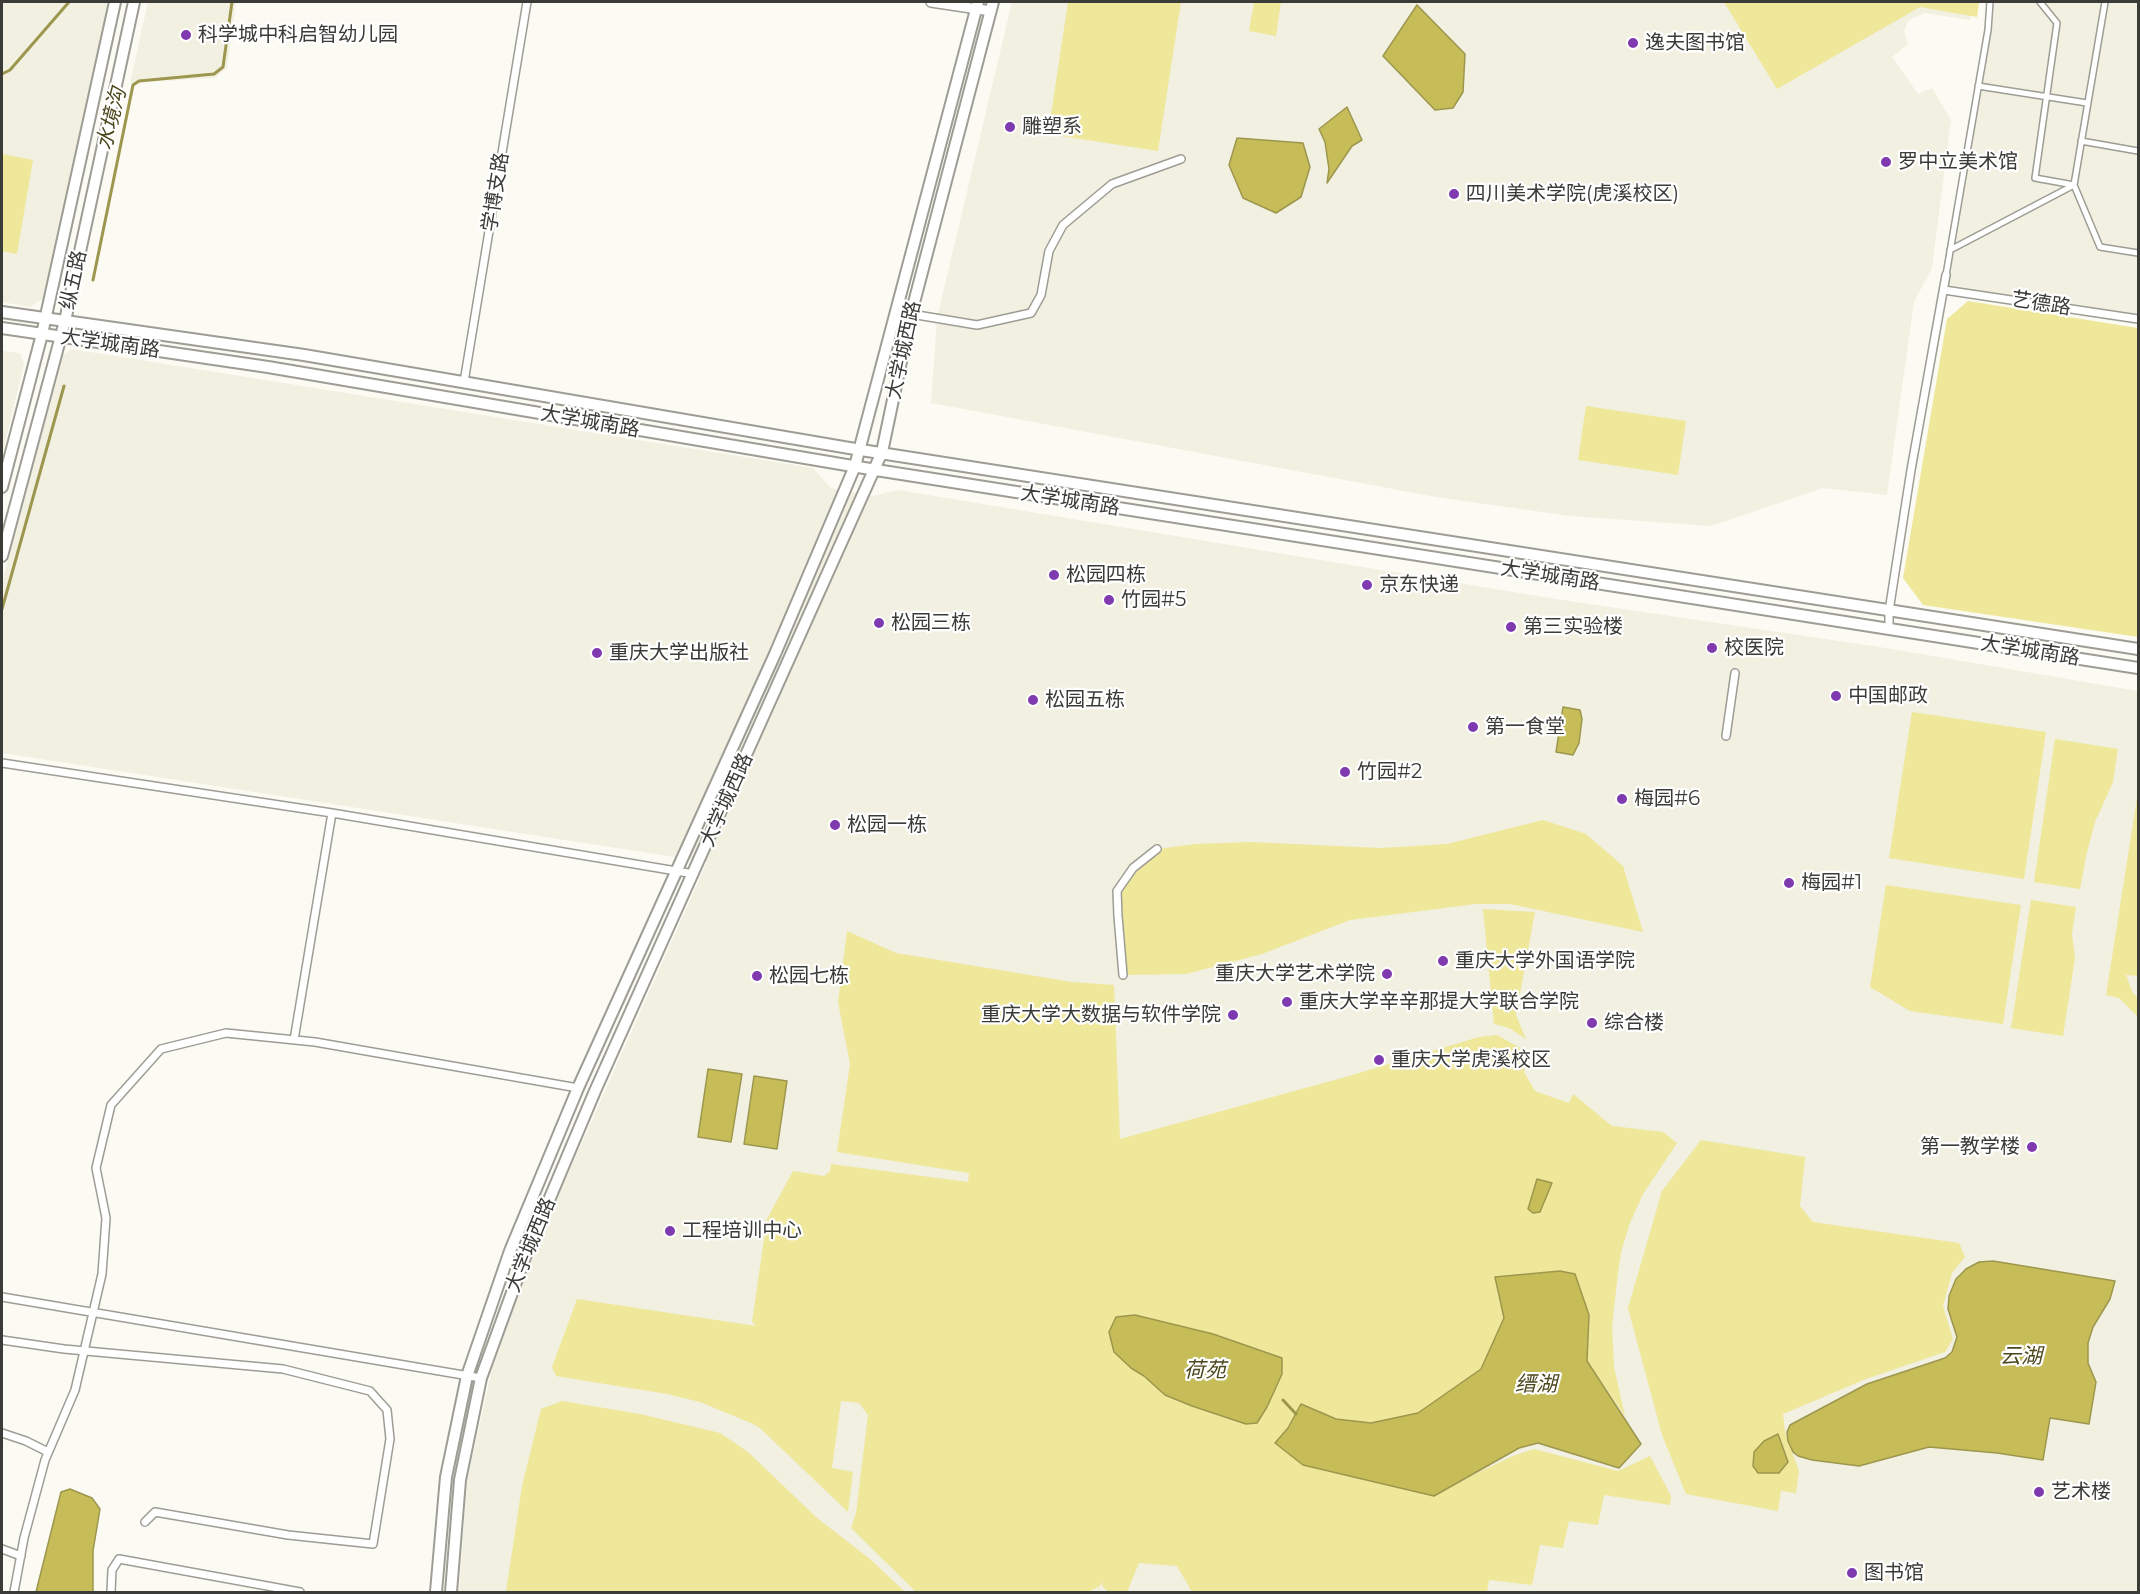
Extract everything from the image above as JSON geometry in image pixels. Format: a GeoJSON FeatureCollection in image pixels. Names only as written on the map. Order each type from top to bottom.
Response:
{"type":"FeatureCollection","features":[{"type":"Feature","properties":{"kind":"main road","name":"纵五路"},"geometry":{"type":"LineString","coordinates":[[2,487],[42,334],[115,2]]}},
{"type":"Feature","properties":{"kind":"main road","name":"纵五路"},"geometry":{"type":"LineString","coordinates":[[2,556],[65,321],[134,2]]}},
{"type":"Feature","properties":{"kind":"main road","name":"大学城西路"},"geometry":{"type":"LineString","coordinates":[[436,1593],[446,1477],[467,1376],[510,1251],[578,1088],[775,654],[861,450],[977,5]]}},
{"type":"Feature","properties":{"kind":"main road","name":"大学城西路"},"geometry":{"type":"LineString","coordinates":[[451,1593],[460,1480],[481,1378],[525,1257],[594,1091],[876,470],[882,452],[911,314],[992,6]]}},
{"type":"Feature","properties":{"kind":"main road","name":"大学城南路"},"geometry":{"type":"LineString","coordinates":[[2,312],[304,355],[861,450],[2139,649]]}},
{"type":"Feature","properties":{"kind":"main road","name":"大学城南路"},"geometry":{"type":"LineString","coordinates":[[2,328],[268,367],[876,470],[2139,668]]}},
{"type":"Feature","properties":{"kind":"street","name":"学博支路"},"geometry":{"type":"LineString","coordinates":[[464,382],[527,2]]}},
{"type":"Feature","properties":{"kind":"street"},"geometry":{"type":"LineString","coordinates":[[931,2],[992,6]]}},
{"type":"Feature","properties":{"kind":"street"},"geometry":{"type":"LineString","coordinates":[[1889,629],[1889,611],[1911,470],[1988,30],[1990,2]]}},
{"type":"Feature","properties":{"kind":"street"},"geometry":{"type":"LineString","coordinates":[[2040,2],[2057,23],[2035,178],[2074,185]]}},
{"type":"Feature","properties":{"kind":"street"},"geometry":{"type":"LineString","coordinates":[[2105,2],[2074,185],[2100,247],[2139,254]]}},
{"type":"Feature","properties":{"kind":"street"},"geometry":{"type":"LineString","coordinates":[[1978,86],[2087,103]]}},
{"type":"Feature","properties":{"kind":"street"},"geometry":{"type":"LineString","coordinates":[[2080,141],[2139,151]]}},
{"type":"Feature","properties":{"kind":"street"},"geometry":{"type":"LineString","coordinates":[[911,314],[977,325],[1031,313],[1041,295],[1049,251],[1063,225],[1112,184],[1181,159]]}},
{"type":"Feature","properties":{"kind":"street"},"geometry":{"type":"LineString","coordinates":[[1950,250],[2074,185]]}},
{"type":"Feature","properties":{"kind":"street","name":"艺德路"},"geometry":{"type":"LineString","coordinates":[[1944,290],[2139,319]]}},
{"type":"Feature","properties":{"kind":"street"},"geometry":{"type":"LineString","coordinates":[[1726,736],[1735,673]]}},
{"type":"Feature","properties":{"kind":"street"},"geometry":{"type":"LineString","coordinates":[[2,763],[332,813],[694,873]]}},
{"type":"Feature","properties":{"kind":"street"},"geometry":{"type":"LineString","coordinates":[[294,1040],[332,813]]}},
{"type":"Feature","properties":{"kind":"street"},"geometry":{"type":"LineString","coordinates":[[1124,975],[1118,891],[1133,868],[1158,849]]}},
{"type":"Feature","properties":{"kind":"street"},"geometry":{"type":"LineString","coordinates":[[14,1593],[21,1556],[48,1452],[75,1390],[102,1274],[106,1218],[96,1168],[111,1105],[161,1049],[226,1034],[294,1040],[578,1088]]}},
{"type":"Feature","properties":{"kind":"street"},"geometry":{"type":"LineString","coordinates":[[2,1297],[481,1378]]}},
{"type":"Feature","properties":{"kind":"street"},"geometry":{"type":"LineString","coordinates":[[2,1340],[84,1351],[283,1369],[370,1391],[387,1410],[390,1439],[373,1544],[288,1535],[155,1512],[145,1522]]}},
{"type":"Feature","properties":{"kind":"street"},"geometry":{"type":"LineString","coordinates":[[2,1433],[48,1452]]}},
{"type":"Feature","properties":{"kind":"street"},"geometry":{"type":"LineString","coordinates":[[2,1549],[21,1556]]}},
{"type":"Feature","properties":{"kind":"street"},"geometry":{"type":"LineString","coordinates":[[111,1593],[112,1570],[119,1559],[300,1593]]}},
{"type":"Feature","properties":{"kind":"shaded area"},"geometry":{"type":"Polygon","coordinates":[[[2,2],[109,2],[46,297],[30,307],[2,302],[2,2]]]}},
{"type":"Feature","properties":{"kind":"shaded area","name":"科学城中科启智幼儿园"},"geometry":{"type":"Polygon","coordinates":[[[148,2],[236,2],[227,68],[215,78],[130,83],[148,2]]]}},
{"type":"Feature","properties":{"kind":"shaded area","name":"四川美术学院(虎溪校区)"},"geometry":{"type":"Polygon","coordinates":[[[1012,2],[1973,2],[1970,20],[1925,13],[1909,20],[1904,31],[1908,44],[1892,57],[1918,94],[1932,88],[1951,120],[1932,268],[1914,302],[1887,495],[1823,488],[1711,526],[1570,516],[1436,497],[931,403],[937,318],[1012,2]]]}},
{"type":"Feature","properties":{"kind":"shaded area"},"geometry":{"type":"Polygon","coordinates":[[[1068,2],[1181,2],[1158,151],[1048,134],[1068,2]]]}},
{"type":"Feature","properties":{"kind":"shaded area"},"geometry":{"type":"Polygon","coordinates":[[[1254,2],[1281,2],[1276,36],[1249,31],[1254,2]]]}},
{"type":"Feature","properties":{"kind":"shaded area"},"geometry":{"type":"Polygon","coordinates":[[[1724,2],[1979,2],[1977,17],[1920,7],[1777,89],[1724,2]]]}},
{"type":"Feature","properties":{"kind":"shaded area"},"geometry":{"type":"Polygon","coordinates":[[[1994,2],[2138,2],[2138,319],[1944,290],[1994,2]]]}},
{"type":"Feature","properties":{"kind":"shaded area"},"geometry":{"type":"Polygon","coordinates":[[[2,154],[33,160],[17,254],[2,251],[2,154]]]}},
{"type":"Feature","properties":{"kind":"shaded area"},"geometry":{"type":"Polygon","coordinates":[[[1968,301],[2138,328],[2138,637],[1923,605],[1903,578],[1947,319],[1968,301]]]}},
{"type":"Feature","properties":{"kind":"shaded area","name":"重庆大学虎溪校区"},"geometry":{"type":"Polygon","coordinates":[[[72,349],[813,468],[831,488],[872,496],[898,490],[1556,599],[1886,648],[2138,691],[2138,1592],[459,1592],[467,1482],[491,1373],[531,1257],[707,862],[2,753],[2,583],[61,356],[72,349]]]}},
{"type":"Feature","properties":{"kind":"shaded area"},"geometry":{"type":"Polygon","coordinates":[[[2,351],[20,353],[24,364],[2,456],[2,351]]]}},
{"type":"Feature","properties":{"kind":"shaded area"},"geometry":{"type":"Polygon","coordinates":[[[1586,406],[1686,421],[1678,475],[1578,460],[1586,406]]]}},
{"type":"Feature","properties":{"kind":"shaded area"},"geometry":{"type":"Polygon","coordinates":[[[1912,712],[2046,732],[2024,879],[1889,858],[1912,712]]]}},
{"type":"Feature","properties":{"kind":"shaded area"},"geometry":{"type":"Polygon","coordinates":[[[2055,739],[2118,749],[2113,782],[2095,822],[2080,889],[2034,882],[2055,739]]]}},
{"type":"Feature","properties":{"kind":"shaded area"},"geometry":{"type":"Polygon","coordinates":[[[2137,798],[2138,976],[2126,975],[2138,999],[2138,1017],[2119,998],[2106,995],[2137,798]]]}},
{"type":"Feature","properties":{"kind":"shaded area"},"geometry":{"type":"Polygon","coordinates":[[[1543,820],[1586,834],[1623,866],[1643,932],[1510,904],[1476,904],[1350,920],[1262,954],[1186,974],[1123,975],[1117,891],[1133,868],[1157,849],[1196,844],[1251,842],[1381,848],[1447,844],[1543,820]]]}},
{"type":"Feature","properties":{"kind":"shaded area"},"geometry":{"type":"Polygon","coordinates":[[[1886,885],[2021,905],[2003,1024],[1910,1011],[1870,987],[1886,885]]]}},
{"type":"Feature","properties":{"kind":"shaded area"},"geometry":{"type":"Polygon","coordinates":[[[2031,900],[2076,907],[2072,934],[2075,958],[2063,1036],[2011,1028],[2031,900]]]}},
{"type":"Feature","properties":{"kind":"shaded area"},"geometry":{"type":"Polygon","coordinates":[[[1483,909],[1535,912],[1516,1015],[1526,1039],[1509,1028],[1494,1024],[1483,909]]]}},
{"type":"Feature","properties":{"kind":"shaded area"},"geometry":{"type":"Polygon","coordinates":[[[847,931],[896,953],[1072,982],[1114,985],[1120,1139],[1349,1076],[1479,1037],[1497,1035],[1527,1052],[1524,1072],[1535,1091],[1569,1103],[1573,1094],[1612,1126],[1663,1132],[1677,1143],[1643,1194],[1630,1223],[1621,1252],[1618,1273],[1612,1326],[1614,1367],[1625,1416],[1587,1361],[1589,1315],[1504,1318],[1481,1369],[1418,1413],[1371,1423],[1336,1419],[1301,1404],[1288,1428],[1275,1443],[1434,1496],[1513,1456],[1534,1449],[1618,1471],[1650,1456],[1671,1496],[1670,1505],[1604,1495],[1598,1525],[1569,1521],[1563,1548],[1540,1545],[1532,1585],[1489,1580],[1487,1592],[1192,1592],[1177,1566],[1139,1563],[1127,1592],[1109,1592],[1102,1586],[1104,1581],[1100,1586],[1088,1592],[916,1592],[851,1528],[856,1513],[868,1415],[859,1403],[841,1401],[832,1468],[853,1472],[848,1512],[760,1428],[751,1423],[700,1402],[667,1394],[556,1376],[552,1367],[577,1299],[756,1326],[752,1322],[767,1219],[793,1171],[824,1176],[830,1171],[831,1164],[968,1182],[969,1173],[837,1152],[850,1064],[838,1002],[847,931]],[[1131,1368],[1144,1376],[1165,1395],[1246,1424],[1131,1368]]]}},
{"type":"Feature","properties":{"kind":"shaded area"},"geometry":{"type":"Polygon","coordinates":[[[1701,1140],[1805,1157],[1800,1206],[1813,1222],[1959,1243],[1965,1257],[1952,1273],[1943,1306],[1953,1339],[1945,1352],[1866,1379],[1783,1414],[1785,1432],[1799,1471],[1796,1493],[1781,1491],[1778,1511],[1686,1494],[1662,1435],[1628,1308],[1662,1191],[1701,1140]]]}},
{"type":"Feature","properties":{"kind":"shaded area"},"geometry":{"type":"Polygon","coordinates":[[[562,1401],[640,1414],[720,1433],[748,1452],[817,1518],[870,1559],[905,1592],[506,1592],[522,1486],[541,1409],[562,1401]]]}},
{"type":"Feature","properties":{"kind":"water"},"geometry":{"type":"Polygon","coordinates":[[[1417,5],[1465,54],[1463,92],[1453,108],[1435,110],[1383,56],[1417,5]]]}},
{"type":"Feature","properties":{"kind":"water"},"geometry":{"type":"Polygon","coordinates":[[[1347,107],[1362,140],[1352,146],[1327,183],[1329,169],[1325,142],[1319,129],[1347,107]]]}},
{"type":"Feature","properties":{"kind":"water"},"geometry":{"type":"Polygon","coordinates":[[[1237,138],[1303,143],[1310,167],[1301,197],[1276,213],[1243,198],[1229,165],[1237,138]]]}},
{"type":"Feature","properties":{"kind":"water"},"geometry":{"type":"Polygon","coordinates":[[[1563,707],[1580,710],[1582,719],[1579,743],[1573,755],[1556,752],[1563,707]]]}},
{"type":"Feature","properties":{"kind":"water"},"geometry":{"type":"Polygon","coordinates":[[[708,1069],[742,1074],[731,1142],[698,1137],[708,1069]]]}},
{"type":"Feature","properties":{"kind":"water"},"geometry":{"type":"Polygon","coordinates":[[[754,1076],[787,1081],[777,1149],[744,1144],[754,1076]]]}},
{"type":"Feature","properties":{"kind":"water"},"geometry":{"type":"Polygon","coordinates":[[[1537,1179],[1552,1183],[1540,1212],[1533,1213],[1528,1209],[1537,1179]]]}},
{"type":"Feature","properties":{"kind":"water","name":"云湖"},"geometry":{"type":"Polygon","coordinates":[[[1993,1261],[2115,1281],[2110,1299],[2093,1327],[2088,1343],[2088,1363],[2096,1382],[2089,1424],[2050,1418],[2043,1460],[1929,1447],[1859,1466],[1812,1460],[1793,1452],[1787,1432],[1790,1425],[1867,1384],[1945,1358],[1952,1352],[1957,1337],[1948,1309],[1949,1296],[1956,1279],[1966,1269],[1979,1262],[1993,1261]]]}},
{"type":"Feature","properties":{"kind":"water","name":"缙湖"},"geometry":{"type":"Polygon","coordinates":[[[1560,1271],[1575,1274],[1589,1315],[1587,1361],[1641,1444],[1619,1468],[1538,1443],[1519,1448],[1434,1496],[1303,1465],[1275,1443],[1288,1428],[1301,1404],[1336,1419],[1371,1423],[1418,1413],[1481,1369],[1504,1318],[1495,1277],[1560,1271]]]}},
{"type":"Feature","properties":{"kind":"water","name":"荷苑"},"geometry":{"type":"Polygon","coordinates":[[[1135,1315],[1213,1334],[1282,1358],[1282,1374],[1257,1423],[1246,1424],[1165,1395],[1144,1376],[1131,1368],[1114,1352],[1109,1332],[1116,1317],[1135,1315]]]}},
{"type":"Feature","properties":{"kind":"water"},"geometry":{"type":"Polygon","coordinates":[[[1778,1434],[1788,1462],[1779,1473],[1758,1473],[1753,1466],[1754,1452],[1764,1441],[1778,1434]]]}},
{"type":"Feature","properties":{"kind":"water"},"geometry":{"type":"Polygon","coordinates":[[[70,1489],[92,1498],[100,1509],[93,1551],[93,1592],[36,1592],[61,1492],[70,1489]]]}},
{"type":"Feature","properties":{"kind":"waterway","name":"水境沟"},"geometry":{"type":"LineString","coordinates":[[2,74],[10,70],[69,2]]}},
{"type":"Feature","properties":{"kind":"waterway","name":"水境沟"},"geometry":{"type":"LineString","coordinates":[[93,280],[133,85],[139,81],[214,74],[223,67],[232,2]]}},
{"type":"Feature","properties":{"kind":"waterway","name":"水境沟"},"geometry":{"type":"LineString","coordinates":[[2,609],[64,386]]}},
{"type":"Feature","properties":{"kind":"waterway"},"geometry":{"type":"LineString","coordinates":[[1283,1400],[1296,1414]]}},
{"type":"Feature","properties":{"kind":"place","name":"科学城中科启智幼儿园"},"geometry":{"type":"Point","coordinates":[186,35]}},
{"type":"Feature","properties":{"kind":"place","name":"逸夫图书馆"},"geometry":{"type":"Point","coordinates":[1633,43]}},
{"type":"Feature","properties":{"kind":"place","name":"雕塑系"},"geometry":{"type":"Point","coordinates":[1010,127]}},
{"type":"Feature","properties":{"kind":"place","name":"罗中立美术馆"},"geometry":{"type":"Point","coordinates":[1886,162]}},
{"type":"Feature","properties":{"kind":"place","name":"四川美术学院(虎溪校区)"},"geometry":{"type":"Point","coordinates":[1454,194]}},
{"type":"Feature","properties":{"kind":"place","name":"松园四栋"},"geometry":{"type":"Point","coordinates":[1054,575]}},
{"type":"Feature","properties":{"kind":"place","name":"京东快递"},"geometry":{"type":"Point","coordinates":[1367,585]}},
{"type":"Feature","properties":{"kind":"place","name":"竹园#5"},"geometry":{"type":"Point","coordinates":[1109,600]}},
{"type":"Feature","properties":{"kind":"place","name":"松园三栋"},"geometry":{"type":"Point","coordinates":[879,623]}},
{"type":"Feature","properties":{"kind":"place","name":"第三实验楼"},"geometry":{"type":"Point","coordinates":[1511,627]}},
{"type":"Feature","properties":{"kind":"place","name":"校医院"},"geometry":{"type":"Point","coordinates":[1712,648]}},
{"type":"Feature","properties":{"kind":"place","name":"重庆大学出版社"},"geometry":{"type":"Point","coordinates":[597,653]}},
{"type":"Feature","properties":{"kind":"place","name":"中国邮政"},"geometry":{"type":"Point","coordinates":[1836,696]}},
{"type":"Feature","properties":{"kind":"place","name":"松园五栋"},"geometry":{"type":"Point","coordinates":[1033,700]}},
{"type":"Feature","properties":{"kind":"place","name":"第一食堂"},"geometry":{"type":"Point","coordinates":[1473,727]}},
{"type":"Feature","properties":{"kind":"place","name":"竹园#2"},"geometry":{"type":"Point","coordinates":[1345,772]}},
{"type":"Feature","properties":{"kind":"place","name":"梅园#6"},"geometry":{"type":"Point","coordinates":[1622,799]}},
{"type":"Feature","properties":{"kind":"place","name":"松园一栋"},"geometry":{"type":"Point","coordinates":[835,825]}},
{"type":"Feature","properties":{"kind":"place","name":"梅园#1"},"geometry":{"type":"Point","coordinates":[1789,883]}},
{"type":"Feature","properties":{"kind":"place","name":"重庆大学外国语学院"},"geometry":{"type":"Point","coordinates":[1443,961]}},
{"type":"Feature","properties":{"kind":"place","name":"重庆大学艺术学院"},"geometry":{"type":"Point","coordinates":[1387,974]}},
{"type":"Feature","properties":{"kind":"place","name":"松园七栋"},"geometry":{"type":"Point","coordinates":[757,976]}},
{"type":"Feature","properties":{"kind":"place","name":"重庆大学辛辛那提大学联合学院"},"geometry":{"type":"Point","coordinates":[1287,1002]}},
{"type":"Feature","properties":{"kind":"place","name":"重庆大学大数据与软件学院"},"geometry":{"type":"Point","coordinates":[1233,1015]}},
{"type":"Feature","properties":{"kind":"place","name":"综合楼"},"geometry":{"type":"Point","coordinates":[1592,1023]}},
{"type":"Feature","properties":{"kind":"place","name":"重庆大学虎溪校区"},"geometry":{"type":"Point","coordinates":[1379,1060]}},
{"type":"Feature","properties":{"kind":"place","name":"第一教学楼"},"geometry":{"type":"Point","coordinates":[2032,1147]}},
{"type":"Feature","properties":{"kind":"place","name":"工程培训中心"},"geometry":{"type":"Point","coordinates":[670,1231]}},
{"type":"Feature","properties":{"kind":"place","name":"艺术楼"},"geometry":{"type":"Point","coordinates":[2039,1492]}},
{"type":"Feature","properties":{"kind":"place","name":"图书馆"},"geometry":{"type":"Point","coordinates":[1852,1573]}}]}
